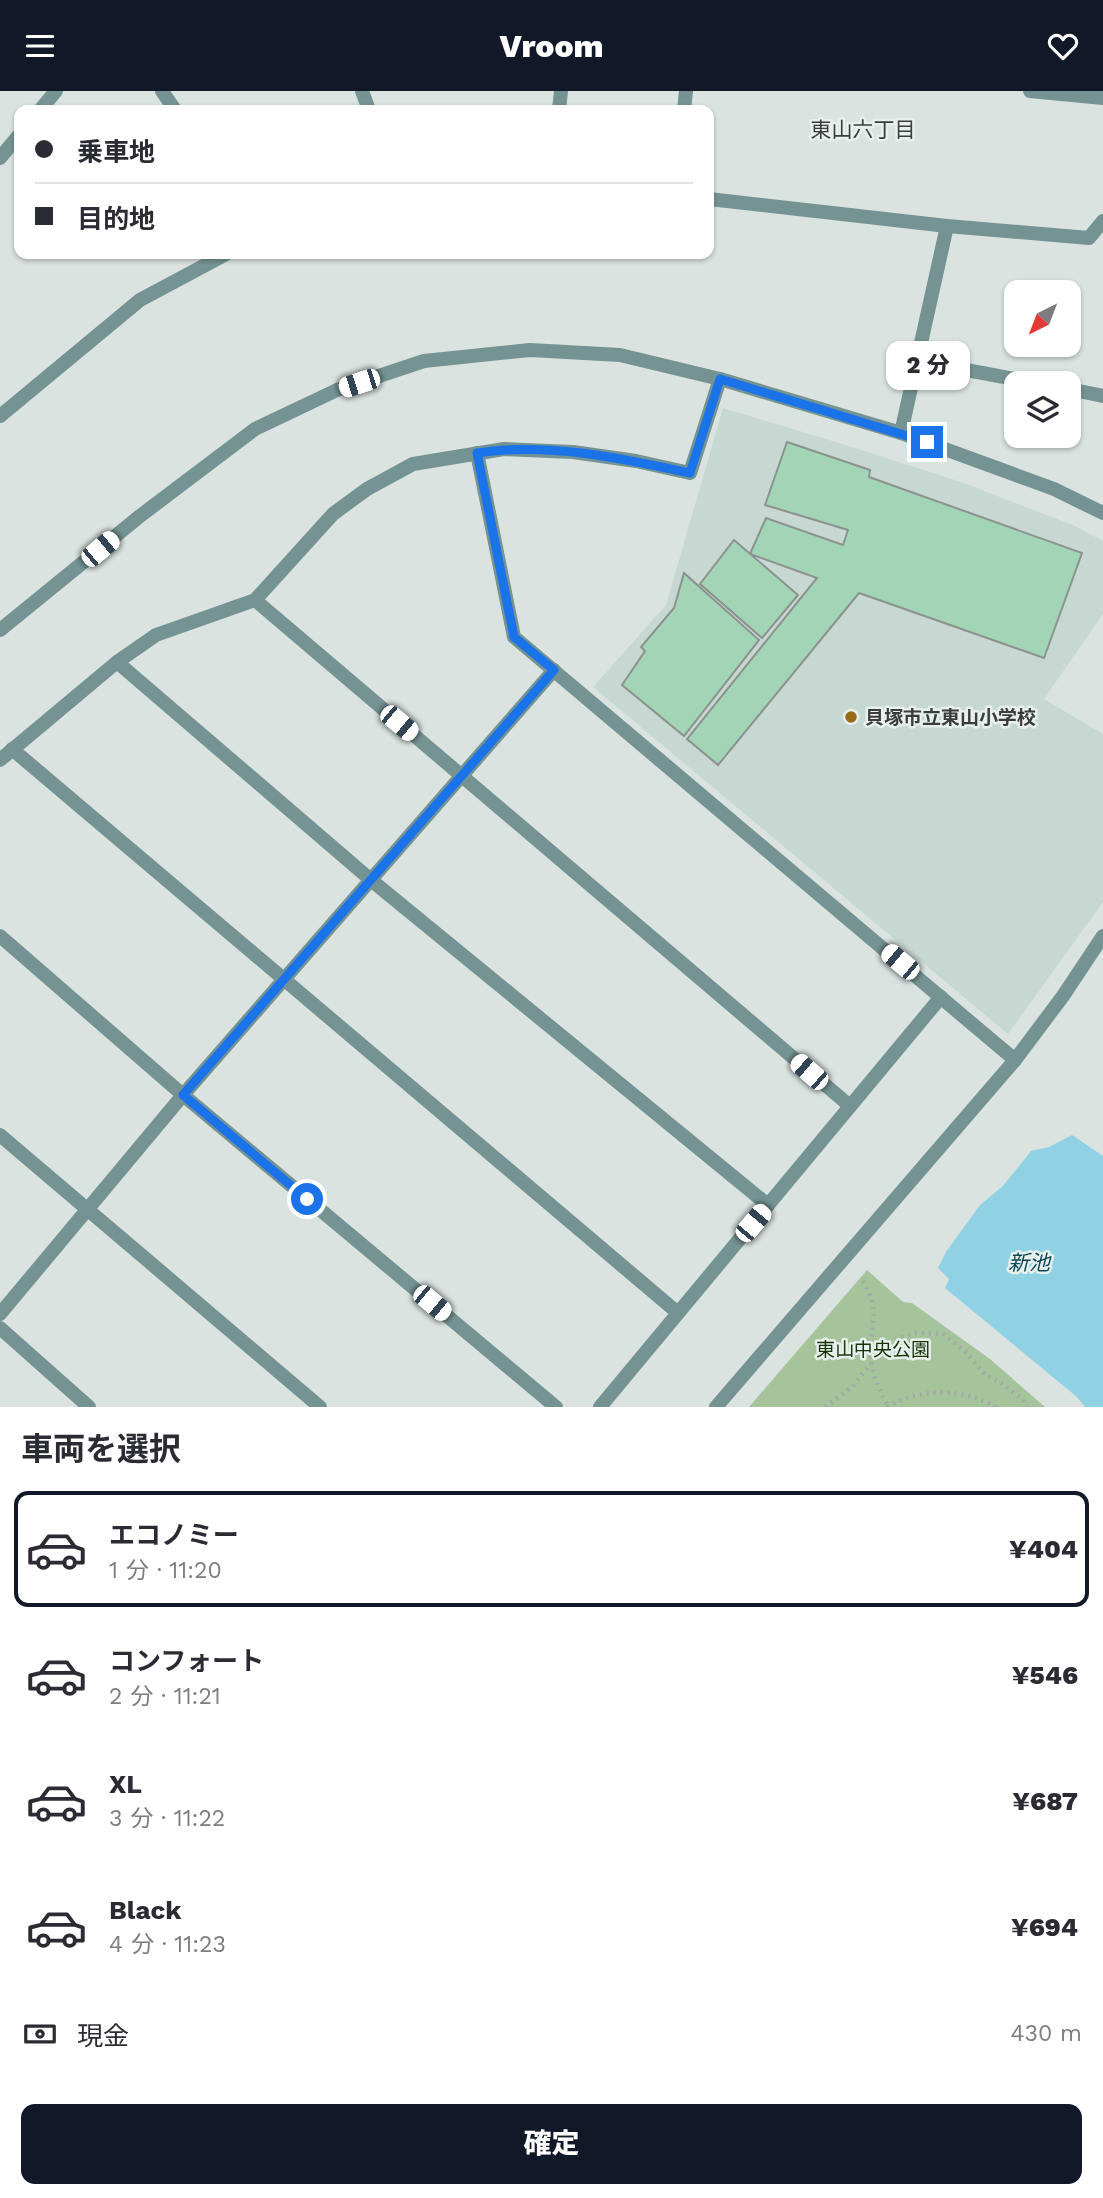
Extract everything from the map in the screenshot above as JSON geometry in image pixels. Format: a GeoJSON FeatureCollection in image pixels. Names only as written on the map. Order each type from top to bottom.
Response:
{"type":"FeatureCollection","features":[{"type":"Feature","properties":{"kind":"street"},"geometry":{"type":"LineString","coordinates":[[44,105],[56,91]]}},
{"type":"Feature","properties":{"kind":"street"},"geometry":{"type":"LineString","coordinates":[[1030,91],[1103,98]]}},
{"type":"Feature","properties":{"kind":"street"},"geometry":{"type":"LineString","coordinates":[[0,159],[14,141]]}},
{"type":"Feature","properties":{"kind":"street"},"geometry":{"type":"LineString","coordinates":[[714,200],[947,226],[1089,238],[1103,221]]}},
{"type":"Feature","properties":{"kind":"street"},"geometry":{"type":"LineString","coordinates":[[901,433],[947,226]]}},
{"type":"Feature","properties":{"kind":"street"},"geometry":{"type":"LineString","coordinates":[[0,416],[141,300],[217,259]]}},
{"type":"Feature","properties":{"kind":"street"},"geometry":{"type":"LineString","coordinates":[[0,630],[140,516],[255,429],[337,390],[424,361],[530,349],[620,355],[720,379],[901,433],[1055,489],[1103,513]]}},
{"type":"Feature","properties":{"kind":"street"},"geometry":{"type":"LineString","coordinates":[[918,361],[1004,377]]}},
{"type":"Feature","properties":{"kind":"street"},"geometry":{"type":"LineString","coordinates":[[0,759],[117,662],[156,635],[254,600],[333,514],[367,489],[413,464],[504,449],[573,452],[636,461],[690,473],[720,379]]}},
{"type":"Feature","properties":{"kind":"street"},"geometry":{"type":"LineString","coordinates":[[1081,392],[1103,396]]}},
{"type":"Feature","properties":{"kind":"street"},"geometry":{"type":"LineString","coordinates":[[477,453],[514,637],[1015,1060]]}},
{"type":"Feature","properties":{"kind":"street"},"geometry":{"type":"LineString","coordinates":[[254,600],[850,1106]]}},
{"type":"Feature","properties":{"kind":"street"},"geometry":{"type":"LineString","coordinates":[[117,662],[371,880],[768,1205]]}},
{"type":"Feature","properties":{"kind":"street"},"geometry":{"type":"LineString","coordinates":[[0,1314],[183,1095],[554,670]]}},
{"type":"Feature","properties":{"kind":"street"},"geometry":{"type":"LineString","coordinates":[[12,749],[678,1314]]}},
{"type":"Feature","properties":{"kind":"street"},"geometry":{"type":"LineString","coordinates":[[0,936],[183,1095],[556,1407]]}},
{"type":"Feature","properties":{"kind":"street"},"geometry":{"type":"LineString","coordinates":[[716,1407],[1015,1060],[1063,996],[1103,936]]}},
{"type":"Feature","properties":{"kind":"street"},"geometry":{"type":"LineString","coordinates":[[600,1407],[941,997]]}},
{"type":"Feature","properties":{"kind":"street"},"geometry":{"type":"LineString","coordinates":[[0,1135],[320,1407]]}},
{"type":"Feature","properties":{"kind":"street"},"geometry":{"type":"LineString","coordinates":[[0,1328],[89,1407]]}},
{"type":"Feature","properties":{"kind":"path"},"geometry":{"type":"LineString","coordinates":[[863,1281],[872,1296],[875,1320],[870,1350],[874,1380],[887,1406],[915,1395],[945,1391],[965,1394],[996,1407]]}},
{"type":"Feature","properties":{"kind":"path"},"geometry":{"type":"LineString","coordinates":[[825,1407],[852,1387],[893,1340],[915,1333],[943,1334],[965,1351],[985,1375],[1000,1382],[1023,1400],[1027,1407]]}},
{"type":"Feature","properties":{"kind":"shaded area","name":"貝塚市立東山小学校"},"geometry":{"type":"Polygon","coordinates":[[[723,408],[961,482],[1075,526],[1103,541],[1103,614],[1044,699],[1103,734],[1103,902],[1008,1034],[593,687],[666,605],[723,408]]]}},
{"type":"Feature","properties":{"kind":"green space","name":"東山中央公園"},"geometry":{"type":"Polygon","coordinates":[[[867,1270],[903,1302],[912,1303],[990,1359],[1045,1407],[749,1407],[867,1270]]]}},
{"type":"Feature","properties":{"kind":"water","name":"新池"},"geometry":{"type":"Polygon","coordinates":[[[1072,1135],[1103,1156],[1103,1407],[1085,1407],[1077,1397],[945,1288],[949,1279],[938,1268],[946,1252],[980,1205],[1003,1186],[1031,1151],[1049,1147],[1072,1135]]]}},
{"type":"Feature","properties":{"kind":"building"},"geometry":{"type":"Polygon","coordinates":[[[787,442],[870,470],[869,477],[1082,553],[1044,658],[859,593],[718,765],[687,739],[817,578],[750,554],[766,518],[843,545],[848,530],[765,505],[787,442]]]}},
{"type":"Feature","properties":{"kind":"building"},"geometry":{"type":"Polygon","coordinates":[[[734,540],[798,595],[762,638],[700,584],[734,540]]]}},
{"type":"Feature","properties":{"kind":"building"},"geometry":{"type":"Polygon","coordinates":[[[684,573],[759,640],[684,736],[622,685],[645,651],[641,647],[674,608],[684,573]]]}},
{"type":"Feature","properties":{"kind":"place","name":"貝塚市立東山小学校"},"geometry":{"type":"Point","coordinates":[851,717]}},
{"type":"Feature","properties":{"kind":"district","name":"東山六丁目"},"geometry":{"type":"Point","coordinates":[863,130]}},
{"type":"Feature","properties":{"kind":"route"},"geometry":{"type":"LineString","coordinates":[[307,1199],[183,1095],[554,670],[514,637],[477,453],[504,449],[573,452],[636,461],[690,473],[720,379],[927,442]]}}]}
